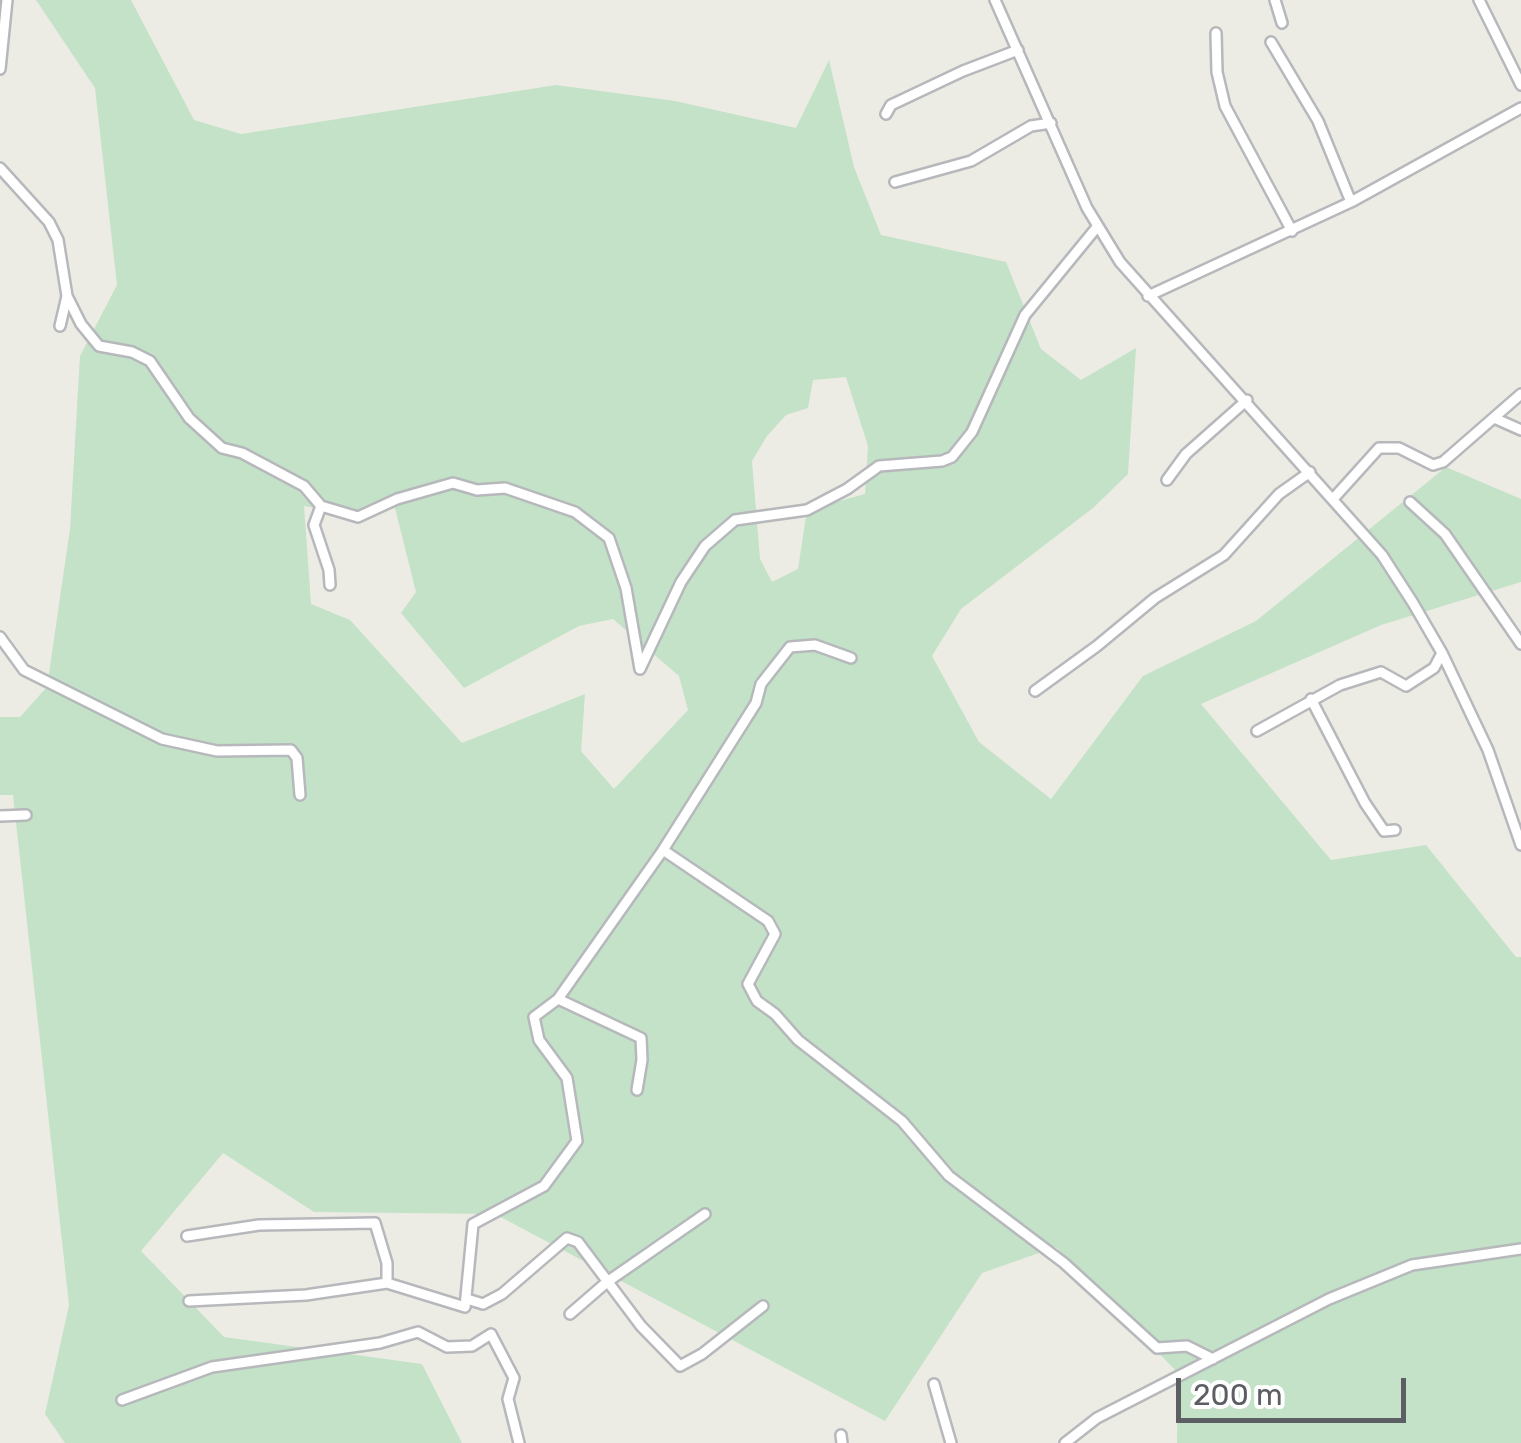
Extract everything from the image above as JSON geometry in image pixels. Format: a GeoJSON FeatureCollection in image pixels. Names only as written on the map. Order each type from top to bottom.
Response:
{"type":"FeatureCollection","features":[{"type":"Feature","properties":{"kind":"street"},"geometry":{"type":"LineString","coordinates":[[0,69],[7,0]]}},
{"type":"Feature","properties":{"kind":"street"},"geometry":{"type":"LineString","coordinates":[[994,0],[1097,227],[1148,296],[1247,400],[1382,555],[1442,653],[1488,750],[1521,845]]}},
{"type":"Feature","properties":{"kind":"street"},"geometry":{"type":"LineString","coordinates":[[1275,0],[1282,23]]}},
{"type":"Feature","properties":{"kind":"street"},"geometry":{"type":"LineString","coordinates":[[1479,0],[1521,85]]}},
{"type":"Feature","properties":{"kind":"street"},"geometry":{"type":"LineString","coordinates":[[1216,33],[1217,72],[1225,106],[1292,230]]}},
{"type":"Feature","properties":{"kind":"street"},"geometry":{"type":"LineString","coordinates":[[1271,42],[1318,121],[1351,202]]}},
{"type":"Feature","properties":{"kind":"street"},"geometry":{"type":"LineString","coordinates":[[886,114],[891,105],[1018,50]]}},
{"type":"Feature","properties":{"kind":"street"},"geometry":{"type":"LineString","coordinates":[[1148,296],[1351,202],[1521,108]]}},
{"type":"Feature","properties":{"kind":"street"},"geometry":{"type":"LineString","coordinates":[[896,182],[971,161],[1031,126],[1050,124]]}},
{"type":"Feature","properties":{"kind":"street"},"geometry":{"type":"LineString","coordinates":[[0,168],[49,222],[58,240],[67,296],[80,324],[98,346],[132,352],[150,361],[189,418],[222,448],[242,453],[304,486],[321,506],[358,517],[397,499],[453,483],[477,490],[505,488],[575,512],[609,538],[626,588],[640,669],[681,582],[706,546],[736,520],[806,510],[847,490],[880,466],[952,457],[972,432],[1025,315],[1097,227]]}},
{"type":"Feature","properties":{"kind":"street"},"geometry":{"type":"LineString","coordinates":[[60,326],[67,296]]}},
{"type":"Feature","properties":{"kind":"street"},"geometry":{"type":"LineString","coordinates":[[1333,498],[1378,448],[1398,448],[1433,465],[1443,462],[1521,394]]}},
{"type":"Feature","properties":{"kind":"street"},"geometry":{"type":"LineString","coordinates":[[1166,480],[1186,454],[1247,400]]}},
{"type":"Feature","properties":{"kind":"street"},"geometry":{"type":"LineString","coordinates":[[1494,418],[1521,430]]}},
{"type":"Feature","properties":{"kind":"street"},"geometry":{"type":"LineString","coordinates":[[1035,690],[1098,646],[1155,598],[1224,556],[1279,494],[1310,472]]}},
{"type":"Feature","properties":{"kind":"street"},"geometry":{"type":"LineString","coordinates":[[1410,502],[1445,534],[1521,644]]}},
{"type":"Feature","properties":{"kind":"street"},"geometry":{"type":"LineString","coordinates":[[321,506],[314,524],[330,585]]}},
{"type":"Feature","properties":{"kind":"street"},"geometry":{"type":"LineString","coordinates":[[0,637],[24,670],[162,739],[217,751],[291,750],[297,758],[300,795]]}},
{"type":"Feature","properties":{"kind":"street"},"geometry":{"type":"LineString","coordinates":[[189,1301],[306,1295],[387,1284],[464,1306],[473,1224],[544,1186],[577,1141],[567,1078],[539,1040],[534,1017],[558,999],[664,850],[756,704],[762,684],[790,647],[815,645],[851,658]]}},
{"type":"Feature","properties":{"kind":"street"},"geometry":{"type":"LineString","coordinates":[[1256,731],[1340,685],[1382,672],[1406,686],[1434,668],[1442,653]]}},
{"type":"Feature","properties":{"kind":"street"},"geometry":{"type":"LineString","coordinates":[[1311,699],[1364,803],[1384,831],[1396,830]]}},
{"type":"Feature","properties":{"kind":"street"},"geometry":{"type":"LineString","coordinates":[[0,816],[26,814]]}},
{"type":"Feature","properties":{"kind":"street"},"geometry":{"type":"LineString","coordinates":[[664,850],[768,921],[775,934],[748,984],[756,1001],[775,1014],[798,1040],[902,1120],[948,1176],[1064,1264],[1157,1348],[1187,1346],[1212,1359]]}},
{"type":"Feature","properties":{"kind":"street"},"geometry":{"type":"LineString","coordinates":[[558,999],[641,1038],[637,1090]]}},
{"type":"Feature","properties":{"kind":"street"},"geometry":{"type":"LineString","coordinates":[[570,1314],[607,1282],[706,1214]]}},
{"type":"Feature","properties":{"kind":"street"},"geometry":{"type":"LineString","coordinates":[[187,1236],[258,1225],[374,1222],[387,1262],[387,1284]]}},
{"type":"Feature","properties":{"kind":"street"},"geometry":{"type":"LineString","coordinates":[[467,1299],[484,1304],[502,1294],[566,1238],[578,1242],[641,1326],[680,1366],[702,1354],[764,1306]]}},
{"type":"Feature","properties":{"kind":"street"},"geometry":{"type":"LineString","coordinates":[[1065,1443],[1097,1418],[1329,1299],[1412,1265],[1521,1250]]}},
{"type":"Feature","properties":{"kind":"street"},"geometry":{"type":"LineString","coordinates":[[122,1400],[231,1363],[380,1343],[418,1332],[447,1347],[472,1346],[491,1334],[514,1378],[508,1399],[519,1443]]}},
{"type":"Feature","properties":{"kind":"street"},"geometry":{"type":"LineString","coordinates":[[934,1384],[950,1443]]}},
{"type":"Feature","properties":{"kind":"green space"},"geometry":{"type":"Polygon","coordinates":[[[36,0],[131,0],[194,120],[241,134],[556,85],[675,101],[796,128],[829,60],[854,167],[881,235],[1006,262],[1041,349],[1081,380],[1136,348],[1128,474],[1093,508],[961,609],[932,656],[979,742],[1051,799],[1143,676],[1256,621],[1446,467],[1521,499],[1521,582],[1381,625],[1201,704],[1331,860],[1426,845],[1516,957],[1521,957],[1521,1443],[1177,1443],[1178,1373],[1056,1247],[982,1273],[885,1421],[495,1214],[314,1212],[223,1153],[141,1251],[224,1337],[422,1364],[462,1443],[65,1443],[45,1414],[69,1305],[13,795],[0,795],[0,717],[20,717],[47,687],[70,529],[80,356],[117,285],[95,88],[36,0]],[[846,377],[813,380],[808,408],[786,415],[752,461],[760,559],[772,582],[798,569],[807,510],[865,494],[868,446],[846,377]],[[304,506],[311,604],[350,620],[462,743],[585,694],[581,751],[614,789],[688,710],[679,676],[613,619],[579,626],[464,688],[401,613],[416,592],[395,508],[358,517],[304,506]]]}}]}
